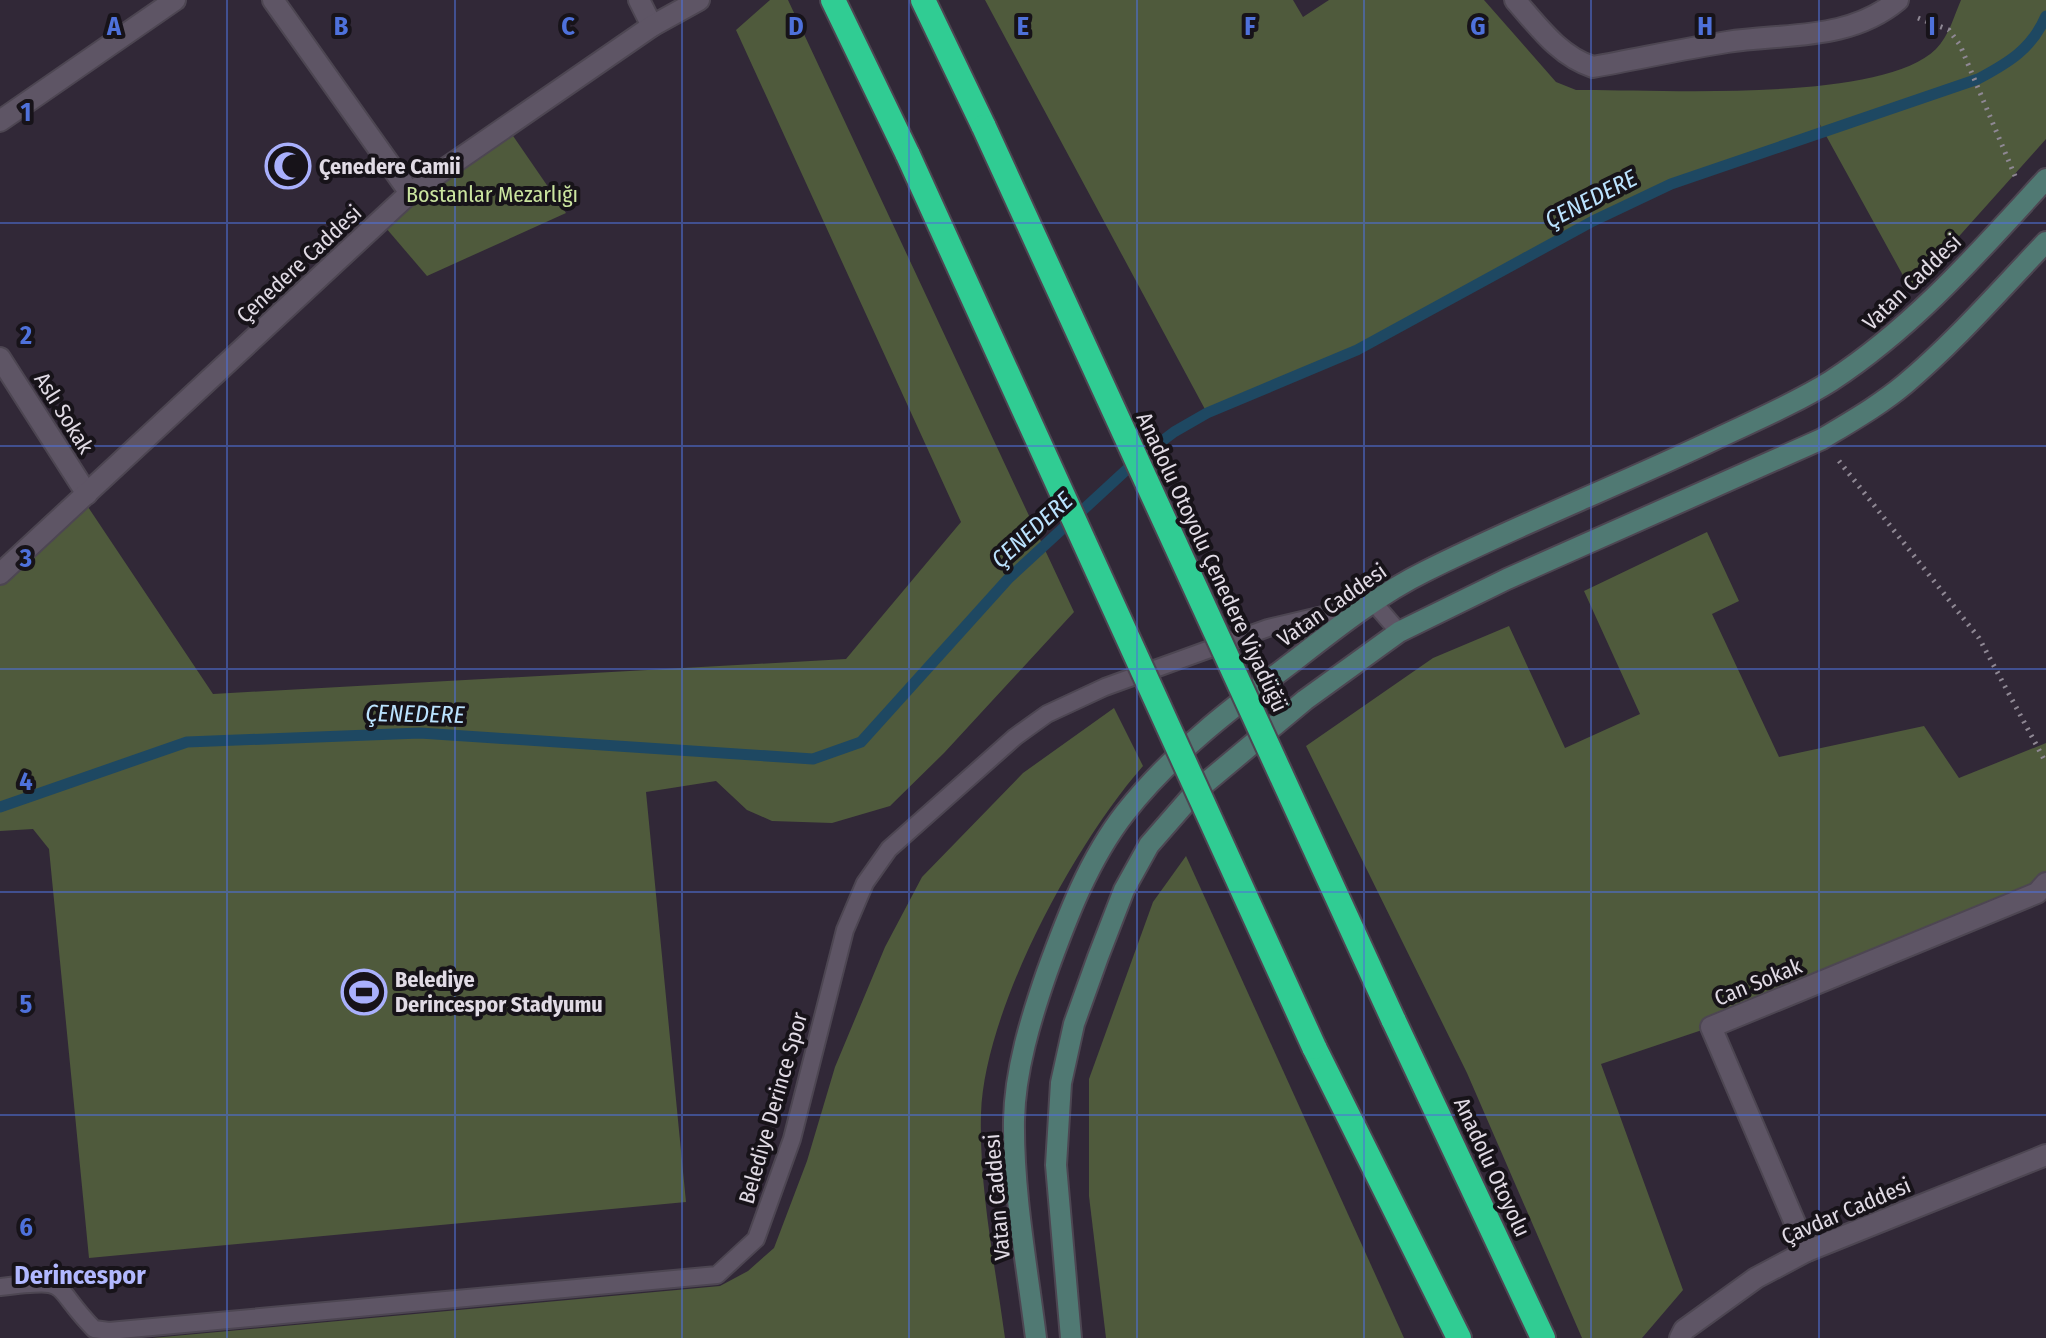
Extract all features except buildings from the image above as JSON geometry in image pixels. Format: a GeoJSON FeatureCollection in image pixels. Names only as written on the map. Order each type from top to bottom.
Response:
{"type":"FeatureCollection","features":[{"type":"Feature","properties":{"kind":"highway"},"geometry":{"type":"LineString","coordinates":[[833,0],[908,155],[1314,1047],[1459,1338]]}},
{"type":"Feature","properties":{"kind":"highway","name":"Anadolu Otoyolu Çenedere Viyadüğü"},"geometry":{"type":"LineString","coordinates":[[923,0],[1393,1019]]}},
{"type":"Feature","properties":{"kind":"highway","name":"Anadolu Otoyolu"},"geometry":{"type":"LineString","coordinates":[[1393,1019],[1543,1338]]}},
{"type":"Feature","properties":{"kind":"main road","name":"Vatan Caddesi"},"geometry":{"type":"LineString","coordinates":[[1036,1338],[1018,1187],[1014,1119],[1019,1077],[1035,1008],[1066,919],[1097,856],[1123,815],[1167,766],[1221,716],[1374,603],[1423,572],[1649,471],[1826,384],[1904,328],[2046,179]]}},
{"type":"Feature","properties":{"kind":"main road"},"geometry":{"type":"LineString","coordinates":[[1071,1338],[1056,1165],[1061,1083],[1074,1024],[1124,890],[1149,845],[1196,791],[1305,700],[1399,632],[1507,579],[1822,439],[1904,385],[1956,337],[2046,242]]}},
{"type":"Feature","properties":{"kind":"street"},"geometry":{"type":"LineString","coordinates":[[0,121],[175,0]]}},
{"type":"Feature","properties":{"kind":"street"},"geometry":{"type":"LineString","coordinates":[[273,0],[410,193]]}},
{"type":"Feature","properties":{"kind":"street"},"geometry":{"type":"LineString","coordinates":[[639,0],[652,26]]}},
{"type":"Feature","properties":{"kind":"street","name":"Çenedere Caddesi"},"geometry":{"type":"LineString","coordinates":[[0,574],[410,193],[652,26],[699,0]]}},
{"type":"Feature","properties":{"kind":"street"},"geometry":{"type":"LineString","coordinates":[[1515,0],[1555,45],[1575,61],[1593,67],[1710,44],[1815,34],[1883,4]]}},
{"type":"Feature","properties":{"kind":"street","name":"Aslı Sokak"},"geometry":{"type":"LineString","coordinates":[[0,358],[87,494]]}},
{"type":"Feature","properties":{"kind":"street","name":"Can Sokak"},"geometry":{"type":"LineString","coordinates":[[1807,1251],[1711,1027],[2037,893],[2046,883]]}},
{"type":"Feature","properties":{"kind":"street","name":"Çavdar Caddesi"},"geometry":{"type":"LineString","coordinates":[[1680,1338],[1684,1330],[1746,1285],[1807,1251],[2046,1155]]}},
{"type":"Feature","properties":{"kind":"lane"},"geometry":{"type":"LineString","coordinates":[[1374,603],[1399,632]]}},
{"type":"Feature","properties":{"kind":"lane","name":"Belediye Derince Spor"},"geometry":{"type":"LineString","coordinates":[[0,1287],[45,1281],[59,1286],[94,1329],[109,1331],[717,1275],[756,1239],[792,1139],[845,930],[865,883],[889,849],[1015,737],[1047,714],[1105,687],[1268,628],[1374,603]]}},
{"type":"Feature","properties":{"kind":"path"},"geometry":{"type":"LineString","coordinates":[[1883,4],[1949,30],[1960,45],[1987,116],[2019,184]]}},
{"type":"Feature","properties":{"kind":"path"},"geometry":{"type":"LineString","coordinates":[[1822,439],[1979,638],[2046,763]]}},
{"type":"Feature","properties":{"kind":"green space"},"geometry":{"type":"Polygon","coordinates":[[[770,0],[788,0],[1074,612],[944,753],[890,806],[832,823],[772,821],[747,810],[716,781],[646,792],[686,1202],[89,1258],[49,849],[33,829],[0,831],[0,574],[82,498],[213,694],[846,659],[961,522],[736,30],[770,0]]]}},
{"type":"Feature","properties":{"kind":"green space"},"geometry":{"type":"Polygon","coordinates":[[[985,0],[1293,0],[1303,17],[1329,0],[1484,0],[1556,82],[1576,90],[1711,91],[1819,86],[1868,78],[1908,67],[1936,49],[1948,32],[1961,0],[2046,0],[2046,139],[1911,290],[1818,121],[1823,132],[1671,184],[1357,350],[1207,413],[985,0]]]}},
{"type":"Feature","properties":{"kind":"green space","name":"Bostanlar Mezarlığı"},"geometry":{"type":"Polygon","coordinates":[[[507,127],[566,213],[427,276],[380,221],[507,127]]]}},
{"type":"Feature","properties":{"kind":"green space"},"geometry":{"type":"Polygon","coordinates":[[[1707,532],[1739,601],[1712,614],[1779,757],[1924,726],[1959,778],[2046,743],[2046,885],[1711,1027],[1601,1064],[1683,1290],[1642,1338],[1582,1338],[1467,1073],[1306,746],[1433,658],[1509,626],[1565,748],[1640,714],[1584,591],[1707,532]]]}},
{"type":"Feature","properties":{"kind":"green space"},"geometry":{"type":"Polygon","coordinates":[[[1114,708],[1143,766],[1089,838],[1038,930],[998,1027],[986,1072],[981,1114],[982,1170],[1005,1338],[152,1338],[720,1286],[748,1271],[774,1248],[807,1161],[835,1067],[885,947],[922,877],[1023,773],[1114,708]]]}},
{"type":"Feature","properties":{"kind":"green space"},"geometry":{"type":"Polygon","coordinates":[[[1186,856],[1404,1338],[1106,1338],[1089,1196],[1089,1079],[1153,902],[1186,856]]]}},
{"type":"Feature","properties":{"kind":"waterway","name":"ÇENEDERE"},"geometry":{"type":"LineString","coordinates":[[0,807],[187,742],[420,733],[813,759],[861,742],[1008,579],[1136,461],[1174,432],[1207,413],[1357,350],[1593,221],[1671,184],[1978,79],[2018,54],[2034,38],[2046,16]]}},
{"type":"Feature","properties":{"kind":"place","name":"Çenedere Camii"},"geometry":{"type":"Point","coordinates":[288,166]}},
{"type":"Feature","properties":{"kind":"place","name":"Belediye Derincespor Stadyumu"},"geometry":{"type":"Point","coordinates":[364,992]}},
{"type":"Feature","properties":{"kind":"district","name":"Derincespor"},"geometry":{"type":"Point","coordinates":[80,1275]}}]}
